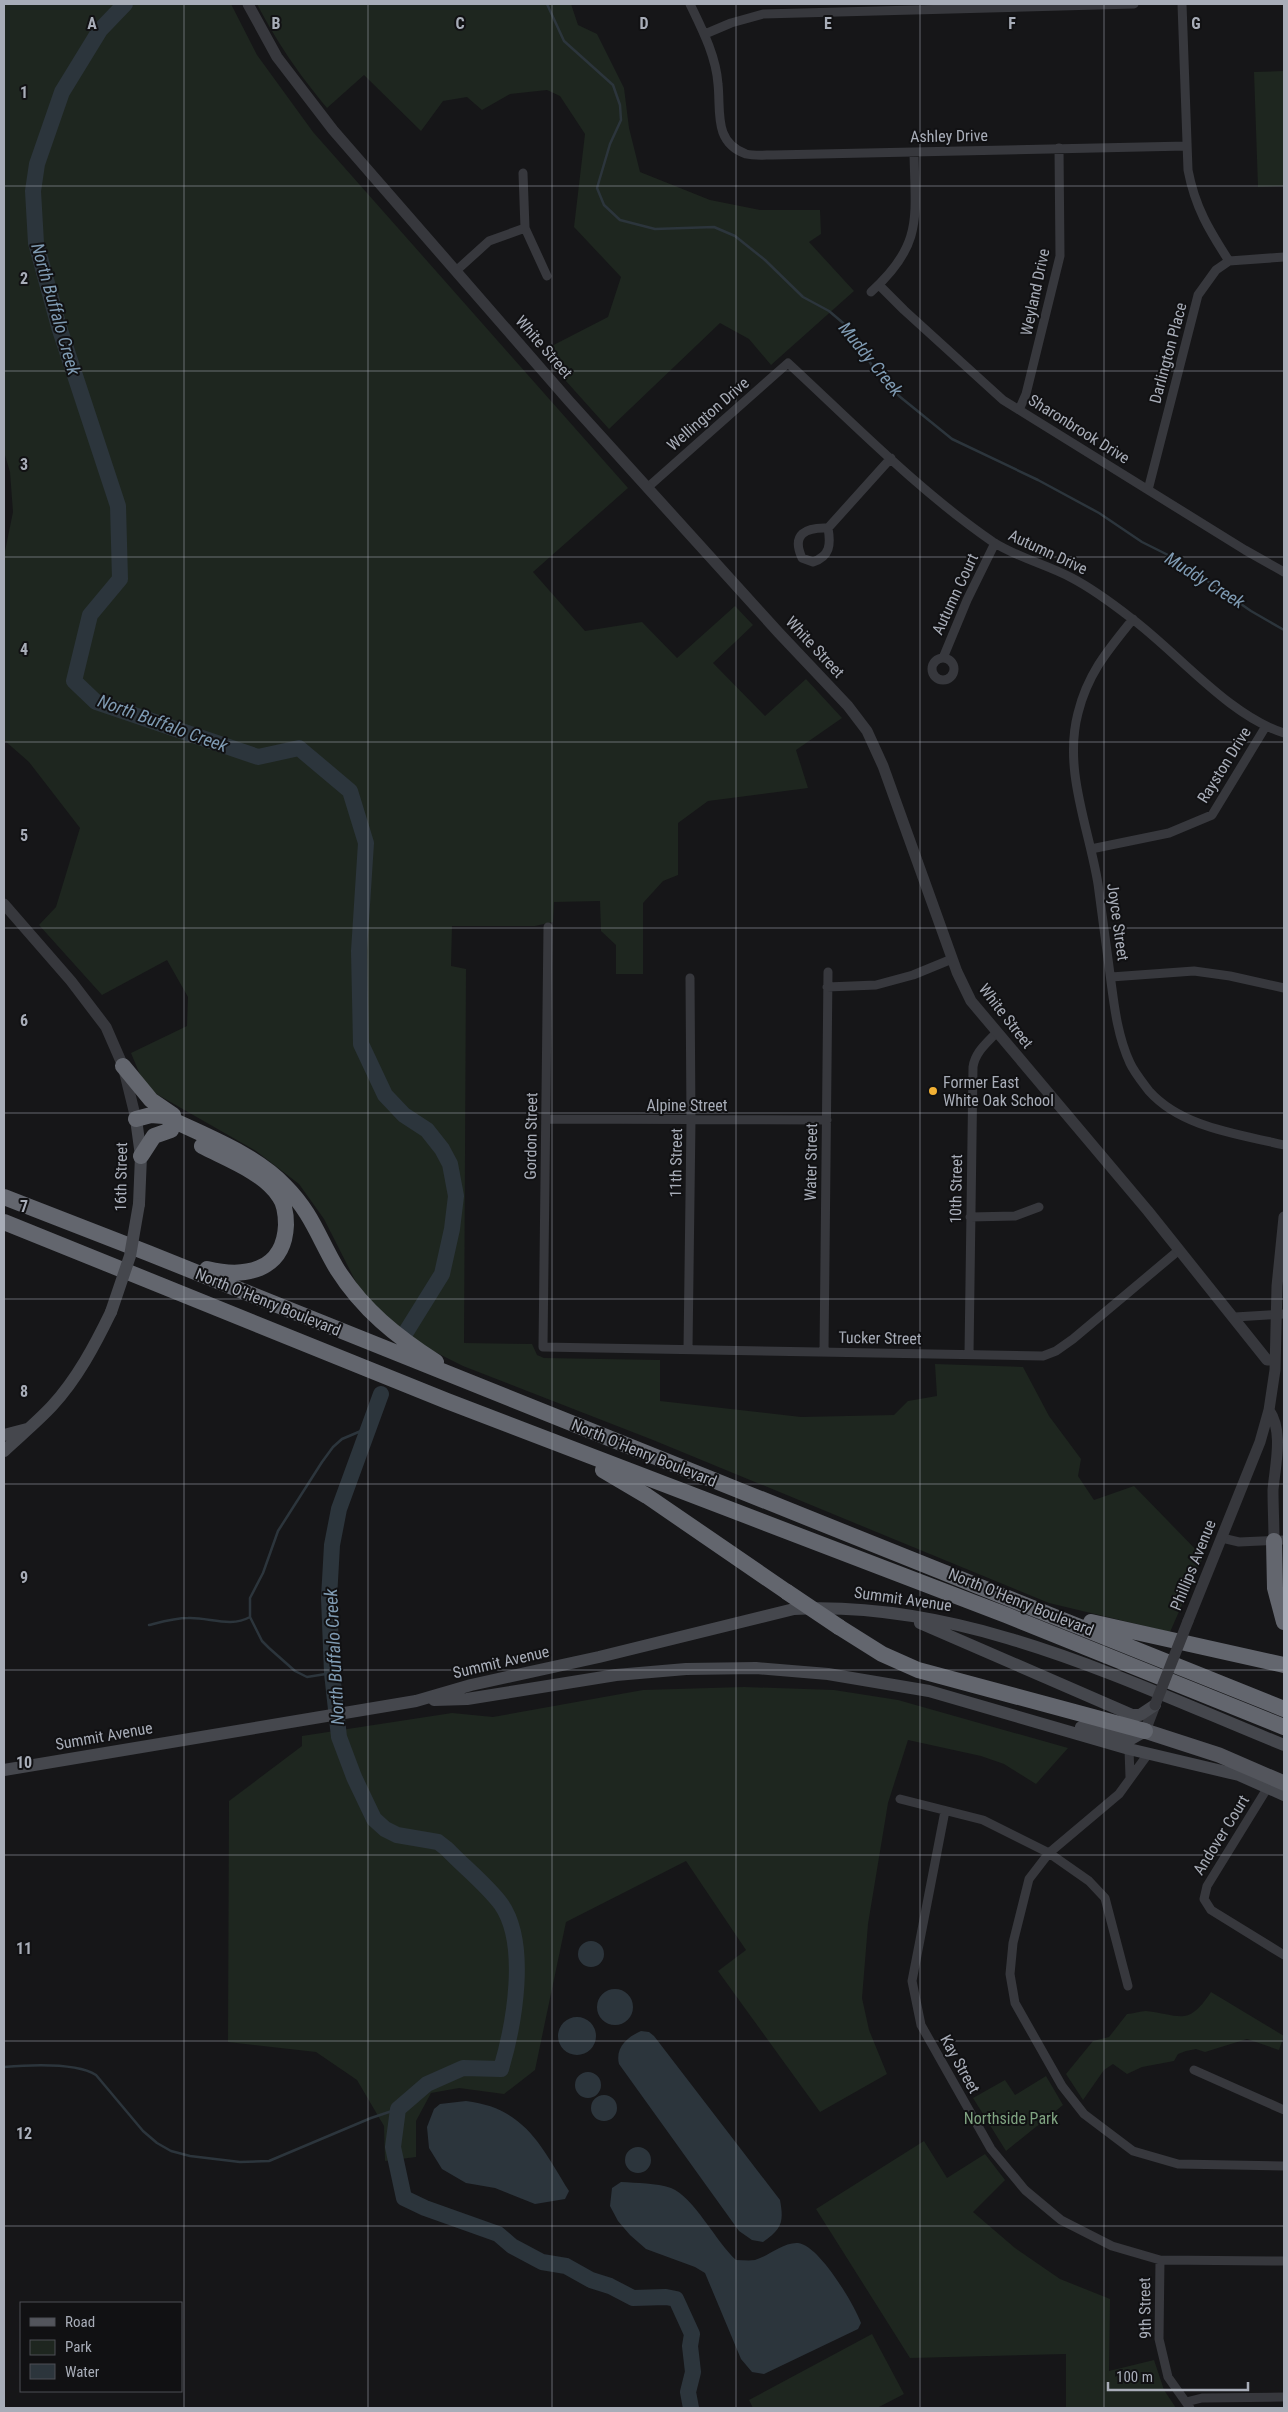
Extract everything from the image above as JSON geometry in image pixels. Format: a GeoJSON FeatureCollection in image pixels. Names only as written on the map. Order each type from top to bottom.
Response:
{"type":"FeatureCollection","features":[{"type":"Feature","properties":{"kind":"highway"},"geometry":{"type":"LineString","coordinates":[[123,1066],[151,1100],[188,1128]]}},
{"type":"Feature","properties":{"kind":"highway"},"geometry":{"type":"LineString","coordinates":[[136,1119],[157,1115],[188,1128],[255,1162],[284,1184],[307,1210],[336,1268],[359,1300],[400,1338],[463,1380]]}},
{"type":"Feature","properties":{"kind":"highway"},"geometry":{"type":"LineString","coordinates":[[136,1119],[161,1125],[250,1172],[269,1185],[280,1197],[286,1215],[286,1231],[277,1254],[265,1266],[247,1273],[228,1274],[148,1253]]}},
{"type":"Feature","properties":{"kind":"highway"},"geometry":{"type":"LineString","coordinates":[[140,1156],[154,1136],[171,1130]]}},
{"type":"Feature","properties":{"kind":"highway","name":"North O'Henry Boulevard"},"geometry":{"type":"LineString","coordinates":[[4,1198],[148,1253],[1284,1709]]}},
{"type":"Feature","properties":{"kind":"highway","name":"North O'Henry Boulevard"},"geometry":{"type":"LineString","coordinates":[[4,1222],[562,1446],[1006,1615],[1284,1727]]}},
{"type":"Feature","properties":{"kind":"highway"},"geometry":{"type":"LineString","coordinates":[[562,1446],[647,1496],[839,1627],[882,1654],[918,1670],[1145,1731]]}},
{"type":"Feature","properties":{"kind":"highway"},"geometry":{"type":"LineString","coordinates":[[1279,1541],[1275,1588],[1284,1622]]}},
{"type":"Feature","properties":{"kind":"highway"},"geometry":{"type":"LineString","coordinates":[[1039,1610],[1284,1664]]}},
{"type":"Feature","properties":{"kind":"main road","name":"16th Street"},"geometry":{"type":"LineString","coordinates":[[4,1451],[29,1428],[66,1388],[100,1336],[112,1312],[130,1256],[138,1204],[140,1156],[136,1119]]}},
{"type":"Feature","properties":{"kind":"main road"},"geometry":{"type":"LineString","coordinates":[[4,1436],[29,1428]]}},
{"type":"Feature","properties":{"kind":"main road","name":"Summit Avenue"},"geometry":{"type":"LineString","coordinates":[[4,1770],[416,1701],[471,1685],[599,1658],[794,1609],[861,1608],[967,1626],[1027,1643],[1284,1745]]}},
{"type":"Feature","properties":{"kind":"main road"},"geometry":{"type":"LineString","coordinates":[[886,1612],[927,1626],[1132,1714],[1140,1715],[1155,1705]]}},
{"type":"Feature","properties":{"kind":"main road","name":"Summit Avenue"},"geometry":{"type":"LineString","coordinates":[[416,1701],[467,1699],[616,1675],[686,1669],[756,1668],[828,1674],[929,1691],[1129,1749],[1239,1775],[1284,1795]]}},
{"type":"Feature","properties":{"kind":"main road"},"geometry":{"type":"LineString","coordinates":[[1017,1717],[1039,1716],[1131,1739],[1145,1731],[1219,1755],[1284,1784]]}},
{"type":"Feature","properties":{"kind":"street","name":"White Street"},"geometry":{"type":"LineString","coordinates":[[248,4],[276,57],[334,130],[647,488],[848,706],[867,732],[883,766],[952,959],[971,1001],[1089,1143],[1148,1210],[1178,1250],[1235,1317],[1267,1360],[1275,1360]]}},
{"type":"Feature","properties":{"kind":"street"},"geometry":{"type":"LineString","coordinates":[[690,4],[705,34],[731,23],[763,14],[1134,4]]}},
{"type":"Feature","properties":{"kind":"street"},"geometry":{"type":"LineString","coordinates":[[1182,4],[1188,170],[1192,194],[1204,222],[1229,261],[1284,257]]}},
{"type":"Feature","properties":{"kind":"street","name":"Ashley Drive"},"geometry":{"type":"LineString","coordinates":[[705,34],[718,84],[721,131],[730,143],[746,154],[774,155],[1187,146]]}},
{"type":"Feature","properties":{"kind":"street","name":"Weyland Drive"},"geometry":{"type":"LineString","coordinates":[[1019,410],[1026,394],[1060,256],[1060,148]]}},
{"type":"Feature","properties":{"kind":"street"},"geometry":{"type":"LineString","coordinates":[[871,292],[902,258],[911,240],[916,223],[914,152]]}},
{"type":"Feature","properties":{"kind":"street"},"geometry":{"type":"LineString","coordinates":[[524,172],[524,228],[547,276]]}},
{"type":"Feature","properties":{"kind":"street"},"geometry":{"type":"LineString","coordinates":[[457,270],[489,241],[524,228]]}},
{"type":"Feature","properties":{"kind":"street","name":"Darlington Place"},"geometry":{"type":"LineString","coordinates":[[1148,490],[1198,295],[1216,270],[1229,261]]}},
{"type":"Feature","properties":{"kind":"street","name":"Sharonbrook Drive"},"geometry":{"type":"LineString","coordinates":[[879,285],[1003,400],[1284,572]]}},
{"type":"Feature","properties":{"kind":"street","name":"Wellington Drive"},"geometry":{"type":"LineString","coordinates":[[647,488],[788,363]]}},
{"type":"Feature","properties":{"kind":"street","name":"Autumn Drive"},"geometry":{"type":"LineString","coordinates":[[788,363],[891,458],[952,511],[995,543],[1024,559],[1071,577],[1133,619],[1232,704],[1266,726],[1284,733]]}},
{"type":"Feature","properties":{"kind":"street"},"geometry":{"type":"LineString","coordinates":[[828,528],[891,458]]}},
{"type":"Feature","properties":{"kind":"street","name":"Autumn Court"},"geometry":{"type":"LineString","coordinates":[[943,658],[967,600],[995,543]]}},
{"type":"Feature","properties":{"kind":"street","name":"Joyce Street"},"geometry":{"type":"LineString","coordinates":[[1133,619],[1099,660],[1078,713],[1073,744],[1076,785],[1091,849],[1111,977],[1113,1006],[1130,1064],[1150,1092],[1178,1115],[1197,1122],[1284,1145]]}},
{"type":"Feature","properties":{"kind":"street","name":"Rayston Drive"},"geometry":{"type":"LineString","coordinates":[[1091,849],[1169,833],[1212,814],[1266,726]]}},
{"type":"Feature","properties":{"kind":"street","name":"16th Street"},"geometry":{"type":"LineString","coordinates":[[4,904],[71,981],[106,1027],[123,1066],[136,1119]]}},
{"type":"Feature","properties":{"kind":"street","name":"Gordon Street"},"geometry":{"type":"LineString","coordinates":[[543,1347],[548,927]]}},
{"type":"Feature","properties":{"kind":"street"},"geometry":{"type":"LineString","coordinates":[[827,987],[876,985],[913,975],[952,959]]}},
{"type":"Feature","properties":{"kind":"street"},"geometry":{"type":"LineString","coordinates":[[1111,977],[1194,971],[1230,976],[1284,988]]}},
{"type":"Feature","properties":{"kind":"street","name":"Water Street"},"geometry":{"type":"LineString","coordinates":[[824,1352],[828,972]]}},
{"type":"Feature","properties":{"kind":"street","name":"11th Street"},"geometry":{"type":"LineString","coordinates":[[688,1350],[692,1120],[690,978]]}},
{"type":"Feature","properties":{"kind":"street","name":"10th Street"},"geometry":{"type":"LineString","coordinates":[[969,1354],[973,1067],[974,1058],[998,1032]]}},
{"type":"Feature","properties":{"kind":"street","name":"Alpine Street"},"geometry":{"type":"LineString","coordinates":[[546,1119],[827,1120]]}},
{"type":"Feature","properties":{"kind":"street"},"geometry":{"type":"LineString","coordinates":[[970,1217],[1015,1216],[1040,1207]]}},
{"type":"Feature","properties":{"kind":"street","name":"Phillips Avenue"},"geometry":{"type":"LineString","coordinates":[[1145,1731],[1260,1442],[1269,1410],[1280,1314],[1284,1217]]}},
{"type":"Feature","properties":{"kind":"street","name":"Tucker Street"},"geometry":{"type":"LineString","coordinates":[[543,1347],[1043,1356],[1056,1351],[1178,1250]]}},
{"type":"Feature","properties":{"kind":"street"},"geometry":{"type":"LineString","coordinates":[[1235,1317],[1280,1314]]}},
{"type":"Feature","properties":{"kind":"street","name":"Phillips Avenue"},"geometry":{"type":"LineString","coordinates":[[1269,1410],[1274,1418],[1277,1429],[1273,1492],[1279,1541]]}},
{"type":"Feature","properties":{"kind":"street"},"geometry":{"type":"LineString","coordinates":[[1222,1538],[1239,1542],[1279,1541]]}},
{"type":"Feature","properties":{"kind":"street"},"geometry":{"type":"LineString","coordinates":[[1129,1749],[1130,1780]]}},
{"type":"Feature","properties":{"kind":"street"},"geometry":{"type":"LineString","coordinates":[[1148,1754],[1130,1780],[1100,1811],[1049,1853],[1029,1879],[1013,1943],[1010,1974],[1015,2003],[1062,2086],[1084,2114],[1133,2151],[1178,2164],[1284,2166]]}},
{"type":"Feature","properties":{"kind":"street","name":"Andover Court"},"geometry":{"type":"LineString","coordinates":[[1268,1787],[1207,1886],[1204,1899],[1211,1910],[1284,1955]]}},
{"type":"Feature","properties":{"kind":"street"},"geometry":{"type":"LineString","coordinates":[[900,1799],[983,1820],[1049,1853],[1089,1881],[1105,1898],[1128,1986]]}},
{"type":"Feature","properties":{"kind":"street","name":"Kay Street"},"geometry":{"type":"LineString","coordinates":[[945,1811],[912,1981],[921,2025],[990,2149],[1025,2190],[1061,2220],[1112,2246],[1160,2260],[1284,2261]]}},
{"type":"Feature","properties":{"kind":"street"},"geometry":{"type":"LineString","coordinates":[[1194,2070],[1284,2110]]}},
{"type":"Feature","properties":{"kind":"street","name":"9th Street"},"geometry":{"type":"LineString","coordinates":[[1160,2260],[1159,2339],[1168,2377],[1188,2405]]}},
{"type":"Feature","properties":{"kind":"street"},"geometry":{"type":"LineString","coordinates":[[1188,2405],[1202,2398],[1284,2397]]}},
{"type":"Feature","properties":{"kind":"green space"},"geometry":{"type":"Polygon","coordinates":[[[4,4],[231,4],[257,55],[313,132],[628,488],[533,572],[585,631],[642,622],[677,658],[735,606],[753,625],[713,663],[765,716],[806,679],[842,718],[796,750],[808,788],[708,801],[678,823],[678,875],[663,881],[643,903],[643,974],[616,974],[616,945],[601,931],[600,901],[554,902],[553,922],[535,926],[452,926],[451,966],[466,969],[464,1343],[532,1344],[537,1355],[544,1358],[660,1360],[660,1401],[801,1417],[894,1415],[908,1401],[937,1396],[935,1364],[1023,1367],[1049,1416],[1081,1459],[1078,1476],[1094,1500],[1134,1486],[1203,1557],[1170,1632],[1049,1603],[653,1440],[463,1366],[421,1345],[387,1319],[360,1290],[324,1219],[299,1184],[256,1151],[153,1092],[141,1077],[131,1053],[187,1026],[188,997],[167,960],[102,995],[39,925],[56,907],[80,828],[29,762],[4,740],[4,556],[13,512],[10,472],[4,452],[4,4]]]}},
{"type":"Feature","properties":{"kind":"green space"},"geometry":{"type":"Polygon","coordinates":[[[257,4],[571,4],[578,25],[597,34],[624,88],[629,128],[640,172],[710,200],[760,210],[820,210],[821,234],[809,242],[854,291],[771,365],[749,339],[720,323],[609,429],[540,352],[608,317],[621,277],[574,227],[585,134],[560,96],[547,90],[510,94],[482,110],[467,97],[443,101],[421,131],[364,75],[327,108],[289,58],[257,4]]]}},
{"type":"Feature","properties":{"kind":"green space"},"geometry":{"type":"Polygon","coordinates":[[[1284,71],[1284,186],[1258,187],[1254,72],[1284,71]]]}},
{"type":"Feature","properties":{"kind":"green space"},"geometry":{"type":"Polygon","coordinates":[[[744,1687],[834,1690],[898,1700],[1068,1748],[1036,1784],[1004,1764],[981,1756],[908,1740],[888,1803],[868,1924],[862,1998],[869,2030],[887,2074],[820,2112],[718,1971],[746,1950],[686,1861],[566,1922],[535,2070],[504,2094],[459,2088],[431,2093],[416,2121],[416,2157],[385,2161],[384,2126],[357,2080],[316,2052],[228,2042],[229,1801],[302,1746],[302,1736],[452,1713],[493,1717],[643,1690],[744,1687]]]}},
{"type":"Feature","properties":{"kind":"green space"},"geometry":{"type":"Polygon","coordinates":[[[1211,1992],[1284,2036],[1279,2050],[1247,2039],[1205,2052],[1196,2049],[1186,2051],[1178,2054],[1174,2061],[1142,2067],[1127,2074],[1113,2064],[1104,2070],[1083,2100],[1066,2074],[1093,2041],[1109,2037],[1127,2014],[1146,2011],[1176,2016],[1190,2014],[1203,2003],[1211,1992]]]}},
{"type":"Feature","properties":{"kind":"green space","name":"Northside Park"},"geometry":{"type":"Polygon","coordinates":[[[1046,2076],[1063,2105],[1006,2151],[973,2098],[1005,2080],[1015,2095],[1046,2076]]]}},
{"type":"Feature","properties":{"kind":"green space"},"geometry":{"type":"Polygon","coordinates":[[[924,2141],[947,2178],[985,2154],[1005,2180],[973,2212],[1015,2248],[1060,2279],[1110,2299],[1109,2371],[1154,2360],[1164,2390],[1176,2408],[1066,2408],[1066,2354],[910,2358],[816,2209],[924,2141]]]}},
{"type":"Feature","properties":{"kind":"green space"},"geometry":{"type":"Polygon","coordinates":[[[872,2334],[904,2394],[877,2408],[753,2408],[749,2400],[872,2334]]]}},
{"type":"Feature","properties":{"kind":"water"},"geometry":{"type":"Polygon","coordinates":[[[591,1941],[600,1945],[604,1954],[600,1963],[591,1967],[582,1963],[578,1954],[582,1945],[591,1941]]]}},
{"type":"Feature","properties":{"kind":"water"},"geometry":{"type":"Polygon","coordinates":[[[615,1989],[627,1995],[633,2007],[627,2019],[615,2025],[603,2019],[597,2007],[603,1995],[615,1989]]]}},
{"type":"Feature","properties":{"kind":"water"},"geometry":{"type":"Polygon","coordinates":[[[577,2017],[591,2022],[596,2036],[591,2050],[577,2055],[563,2050],[558,2036],[563,2022],[577,2017]]]}},
{"type":"Feature","properties":{"kind":"water"},"geometry":{"type":"Polygon","coordinates":[[[641,2031],[649,2032],[654,2036],[780,2200],[782,2214],[778,2229],[763,2242],[752,2240],[739,2231],[619,2064],[619,2053],[623,2044],[631,2036],[641,2031]]]}},
{"type":"Feature","properties":{"kind":"water"},"geometry":{"type":"Polygon","coordinates":[[[588,2072],[597,2076],[601,2085],[597,2094],[588,2098],[579,2094],[575,2085],[579,2076],[588,2072]]]}},
{"type":"Feature","properties":{"kind":"water"},"geometry":{"type":"Polygon","coordinates":[[[604,2095],[613,2099],[617,2108],[613,2117],[604,2121],[595,2117],[591,2108],[595,2099],[604,2095]]]}},
{"type":"Feature","properties":{"kind":"water"},"geometry":{"type":"Polygon","coordinates":[[[466,2101],[486,2105],[503,2112],[529,2132],[540,2145],[569,2191],[565,2199],[535,2204],[495,2188],[466,2183],[442,2169],[429,2148],[427,2127],[434,2109],[440,2104],[466,2101]]]}},
{"type":"Feature","properties":{"kind":"water"},"geometry":{"type":"Polygon","coordinates":[[[638,2147],[647,2151],[651,2160],[647,2169],[638,2173],[629,2169],[625,2160],[629,2151],[638,2147]]]}},
{"type":"Feature","properties":{"kind":"water"},"geometry":{"type":"Polygon","coordinates":[[[621,2182],[659,2185],[671,2188],[679,2193],[688,2200],[736,2260],[755,2260],[792,2243],[806,2246],[825,2264],[844,2290],[861,2323],[858,2329],[764,2374],[752,2372],[741,2359],[705,2273],[695,2267],[646,2249],[618,2221],[610,2206],[612,2188],[621,2182]]]}},
{"type":"Feature","properties":{"kind":"waterway","name":"North Buffalo Creek"},"geometry":{"type":"LineString","coordinates":[[125,4],[100,30],[62,92],[37,164],[33,191],[36,243],[59,327],[118,506],[120,579],[90,615],[74,681],[96,702],[258,757],[299,748],[350,791],[366,843],[359,951],[361,1044],[385,1095],[404,1115],[427,1130],[442,1149],[450,1164],[456,1196],[452,1229],[442,1274],[406,1332]]}},
{"type":"Feature","properties":{"kind":"waterway","name":"Muddy Creek"},"geometry":{"type":"LineString","coordinates":[[547,4],[564,41],[613,85],[620,105],[621,120],[610,144],[597,188],[604,205],[620,220],[655,229],[714,227],[735,236],[765,260],[803,297],[829,311],[849,328],[874,369],[899,396],[952,439],[1038,480],[1099,513],[1142,542],[1174,558],[1251,611],[1284,630]]}},
{"type":"Feature","properties":{"kind":"waterway","name":"North Buffalo Creek"},"geometry":{"type":"LineString","coordinates":[[381,1394],[339,1509],[332,1545],[329,1598],[332,1673],[339,1737],[354,1777],[374,1819],[385,1829],[397,1835],[438,1842],[482,1883],[501,1904],[510,1921],[515,1940],[517,1962],[514,2008],[501,2069],[463,2068],[427,2084],[398,2109],[393,2147],[404,2198],[425,2208],[498,2234],[512,2246],[542,2262],[566,2266],[591,2280],[610,2286],[633,2298],[666,2297],[676,2299],[692,2334],[690,2346],[693,2372],[688,2392],[691,2408]]}},
{"type":"Feature","properties":{"kind":"waterway"},"geometry":{"type":"LineString","coordinates":[[332,1673],[307,1677],[295,1671],[269,1648],[262,1641],[250,1617],[250,1598],[263,1573],[278,1531],[322,1462],[333,1447],[342,1439],[368,1428]]}},
{"type":"Feature","properties":{"kind":"waterway"},"geometry":{"type":"LineString","coordinates":[[149,1625],[183,1618],[235,1622],[250,1617]]}},
{"type":"Feature","properties":{"kind":"waterway"},"geometry":{"type":"LineString","coordinates":[[4,2067],[52,2065],[87,2071],[96,2075],[143,2131],[157,2143],[171,2151],[190,2156],[240,2162],[269,2161],[371,2118],[398,2109]]}},
{"type":"Feature","properties":{"kind":"place","name":"Former East White Oak School"},"geometry":{"type":"Point","coordinates":[933,1091]}}]}
